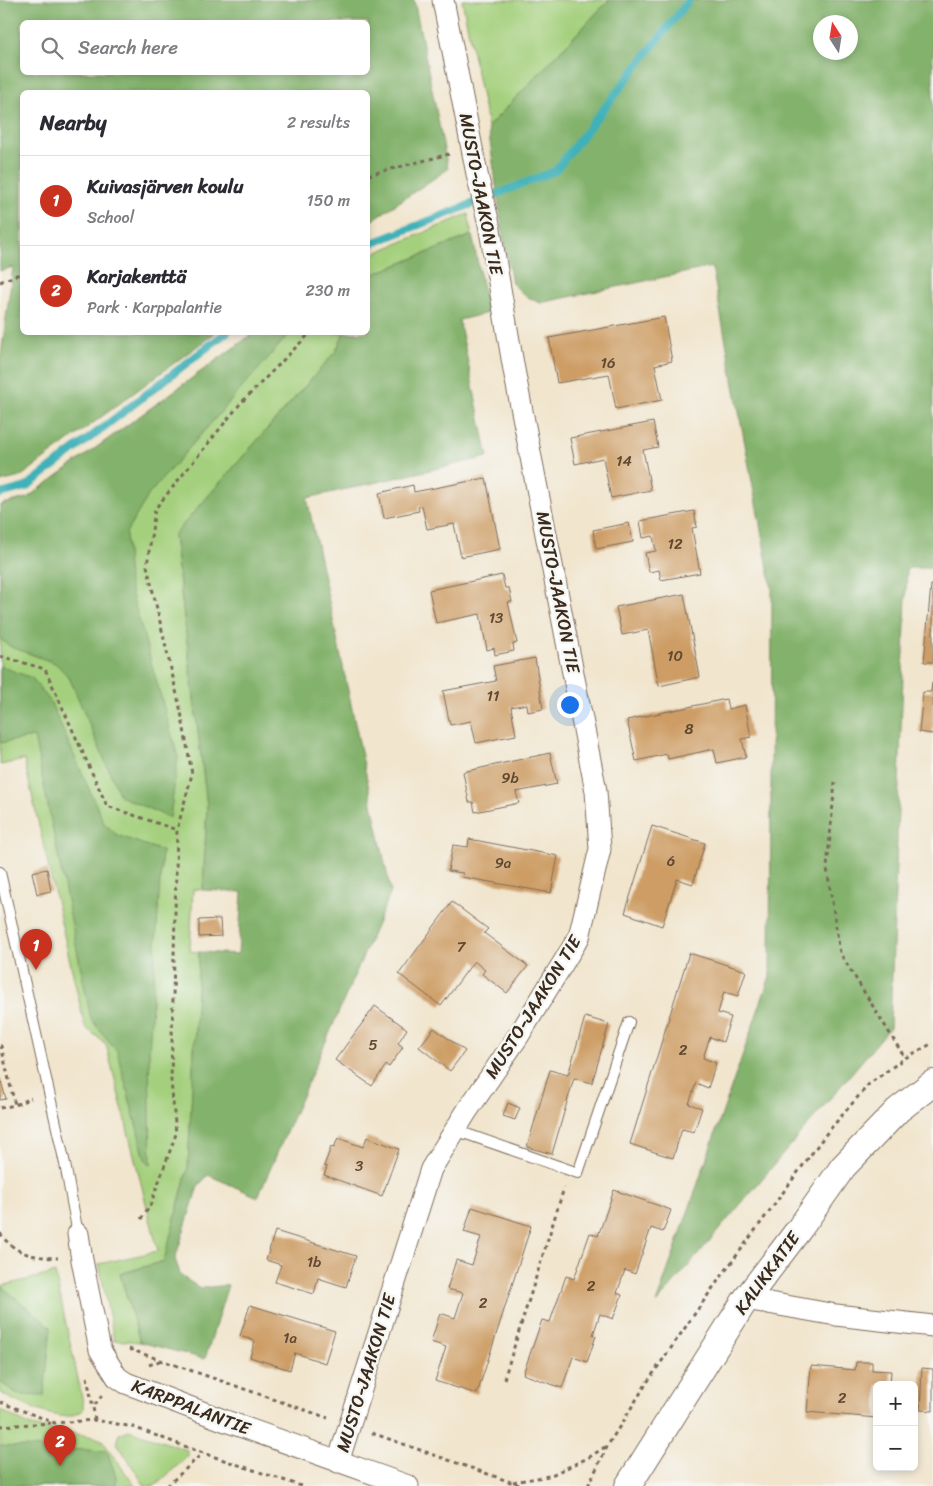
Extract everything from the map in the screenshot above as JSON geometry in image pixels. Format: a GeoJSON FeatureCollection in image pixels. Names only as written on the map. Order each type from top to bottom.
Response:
{"type":"FeatureCollection","features":[{"type":"Feature","properties":{"kind":"street","name":"MUSTO-JAAKON TIE"},"geometry":{"type":"LineString","coordinates":[[338,1462],[431,1169],[467,1110],[519,1035],[579,937],[600,849],[596,791],[514,370],[489,224],[478,179],[443,0]]}},
{"type":"Feature","properties":{"kind":"street","name":"KALIKKATIE"},"geometry":{"type":"LineString","coordinates":[[628,1486],[746,1299],[843,1167],[898,1110],[933,1083]]}},
{"type":"Feature","properties":{"kind":"street","name":"KARPPALANTIE"},"geometry":{"type":"LineString","coordinates":[[78,1234],[100,1350],[116,1377],[126,1383],[408,1486]]}},
{"type":"Feature","properties":{"kind":"street"},"geometry":{"type":"LineString","coordinates":[[746,1299],[836,1315],[933,1326]]}},
{"type":"Feature","properties":{"kind":"lane"},"geometry":{"type":"LineString","coordinates":[[0,872],[65,1164],[78,1234]]}},
{"type":"Feature","properties":{"kind":"lane"},"geometry":{"type":"LineString","coordinates":[[455,1130],[578,1173],[629,1022]]}},
{"type":"Feature","properties":{"kind":"path"},"geometry":{"type":"LineString","coordinates":[[370,174],[472,148]]}},
{"type":"Feature","properties":{"kind":"path"},"geometry":{"type":"LineString","coordinates":[[0,282],[20,274]]}},
{"type":"Feature","properties":{"kind":"path"},"geometry":{"type":"LineString","coordinates":[[141,1220],[150,1206],[176,1134],[171,1081],[177,830],[192,774],[181,712],[147,566],[155,509],[240,404],[308,335]]}},
{"type":"Feature","properties":{"kind":"path"},"geometry":{"type":"LineString","coordinates":[[0,656],[45,669],[107,806],[177,830]]}},
{"type":"Feature","properties":{"kind":"path"},"geometry":{"type":"LineString","coordinates":[[835,782],[827,868],[840,953],[905,1058]]}},
{"type":"Feature","properties":{"kind":"path"},"geometry":{"type":"LineString","coordinates":[[588,1486],[608,1445],[648,1381],[712,1289],[826,1134],[869,1084],[905,1058],[933,1043]]}},
{"type":"Feature","properties":{"kind":"path"},"geometry":{"type":"LineString","coordinates":[[0,1046],[2,1046],[15,1104]]}},
{"type":"Feature","properties":{"kind":"path"},"geometry":{"type":"LineString","coordinates":[[0,1062],[5,1061]]}},
{"type":"Feature","properties":{"kind":"path"},"geometry":{"type":"LineString","coordinates":[[0,1108],[49,1094]]}},
{"type":"Feature","properties":{"kind":"path"},"geometry":{"type":"LineString","coordinates":[[504,1379],[570,1171]]}},
{"type":"Feature","properties":{"kind":"path"},"geometry":{"type":"LineString","coordinates":[[0,1233],[13,1247],[25,1254],[82,1260]]}},
{"type":"Feature","properties":{"kind":"path"},"geometry":{"type":"LineString","coordinates":[[100,1350],[127,1348],[522,1486]]}},
{"type":"Feature","properties":{"kind":"path"},"geometry":{"type":"LineString","coordinates":[[0,1402],[55,1423]]}},
{"type":"Feature","properties":{"kind":"path"},"geometry":{"type":"LineString","coordinates":[[0,1426],[96,1420],[133,1427],[301,1486]]}},
{"type":"Feature","properties":{"kind":"path"},"geometry":{"type":"LineString","coordinates":[[512,1482],[549,1476],[588,1458],[608,1445]]}},
{"type":"Feature","properties":{"kind":"path"},"geometry":{"type":"LineString","coordinates":[[166,1486],[202,1452]]}},
{"type":"Feature","properties":{"kind":"green space"},"geometry":{"type":"Polygon","coordinates":[[[0,0],[414,0],[448,169],[370,222],[370,90],[20,90],[20,335],[212,335],[20,477],[0,482],[0,362],[13,267],[0,271],[0,0]]]}},
{"type":"Feature","properties":{"kind":"green space"},"geometry":{"type":"Polygon","coordinates":[[[462,0],[609,0],[488,127],[462,0]]]}},
{"type":"Feature","properties":{"kind":"green space"},"geometry":{"type":"Polygon","coordinates":[[[609,0],[933,0],[933,568],[907,568],[890,1028],[656,1304],[770,976],[772,589],[712,267],[540,303],[524,295],[512,283],[488,127],[609,0]]]}},
{"type":"Feature","properties":{"kind":"green space"},"geometry":{"type":"Polygon","coordinates":[[[468,214],[472,235],[370,276],[370,255],[468,214]]]}},
{"type":"Feature","properties":{"kind":"green space"},"geometry":{"type":"Polygon","coordinates":[[[472,235],[488,313],[459,320],[488,457],[307,498],[391,892],[258,1197],[208,1175],[198,1186],[175,1259],[181,1276],[200,1288],[228,1285],[205,1359],[140,1342],[120,1274],[164,1261],[188,1167],[199,952],[238,954],[242,892],[203,890],[207,805],[174,535],[336,351],[343,335],[370,335],[370,276],[472,235]]]}},
{"type":"Feature","properties":{"kind":"green space"},"geometry":{"type":"Polygon","coordinates":[[[251,335],[343,335],[336,351],[174,535],[207,805],[203,890],[193,889],[190,951],[199,952],[188,1167],[164,1261],[120,1274],[140,1342],[114,1340],[99,1264],[158,1251],[106,1044],[85,1027],[24,760],[0,765],[0,505],[27,498],[251,335]]]}},
{"type":"Feature","properties":{"kind":"green space"},"geometry":{"type":"Polygon","coordinates":[[[251,335],[288,335],[149,494],[126,533],[129,584],[178,757],[170,818],[120,796],[69,677],[55,663],[11,647],[0,639],[0,505],[27,498],[251,335]]]}},
{"type":"Feature","properties":{"kind":"green space"},"geometry":{"type":"Polygon","coordinates":[[[0,666],[32,678],[50,701],[104,823],[117,835],[162,851],[149,1050],[151,1165],[145,1159],[117,1051],[91,1019],[34,737],[0,743],[0,666]]]}},
{"type":"Feature","properties":{"kind":"green space"},"geometry":{"type":"Polygon","coordinates":[[[55,1273],[83,1402],[83,1410],[70,1416],[53,1415],[24,1405],[0,1393],[0,1382],[20,1395],[51,1327],[1,1286],[55,1273]]]}},
{"type":"Feature","properties":{"kind":"green space"},"geometry":{"type":"Polygon","coordinates":[[[0,1286],[51,1327],[44,1396],[19,1395],[0,1382],[0,1286]]]}},
{"type":"Feature","properties":{"kind":"green space"},"geometry":{"type":"Polygon","coordinates":[[[0,1410],[31,1426],[102,1440],[135,1486],[0,1486],[0,1410]]]}},
{"type":"Feature","properties":{"kind":"green space"},"geometry":{"type":"Polygon","coordinates":[[[129,1430],[187,1450],[188,1456],[155,1486],[145,1486],[117,1443],[119,1434],[129,1430]]]}},
{"type":"Feature","properties":{"kind":"green space"},"geometry":{"type":"Polygon","coordinates":[[[0,1446],[107,1451],[116,1476],[116,1486],[0,1486],[0,1446]]]}},
{"type":"Feature","properties":{"kind":"building"},"geometry":{"type":"Polygon","coordinates":[[[664,317],[672,361],[655,365],[662,400],[616,409],[609,374],[557,383],[549,338],[664,317]]]}},
{"type":"Feature","properties":{"kind":"building"},"geometry":{"type":"Polygon","coordinates":[[[653,422],[658,447],[643,450],[651,490],[611,498],[603,458],[575,464],[570,438],[653,422]]]}},
{"type":"Feature","properties":{"kind":"building"},"geometry":{"type":"Polygon","coordinates":[[[486,478],[500,549],[461,557],[454,524],[427,529],[422,506],[418,507],[419,511],[384,518],[379,493],[413,485],[414,492],[486,478]]]}},
{"type":"Feature","properties":{"kind":"building"},"geometry":{"type":"Polygon","coordinates":[[[694,511],[697,527],[692,528],[700,573],[661,580],[659,570],[649,572],[645,553],[656,551],[653,536],[643,538],[640,521],[694,511]]]}},
{"type":"Feature","properties":{"kind":"building"},"geometry":{"type":"Polygon","coordinates":[[[629,523],[633,542],[596,549],[593,530],[629,523]]]}},
{"type":"Feature","properties":{"kind":"building"},"geometry":{"type":"Polygon","coordinates":[[[502,575],[505,588],[509,588],[512,602],[508,602],[517,643],[513,644],[514,651],[495,655],[494,648],[487,650],[480,614],[436,623],[429,590],[502,575]]]}},
{"type":"Feature","properties":{"kind":"building"},"geometry":{"type":"Polygon","coordinates":[[[931,585],[933,585],[933,662],[924,662],[931,585]]]}},
{"type":"Feature","properties":{"kind":"building"},"geometry":{"type":"Polygon","coordinates":[[[684,594],[700,677],[659,686],[648,630],[622,635],[616,607],[684,594]]]}},
{"type":"Feature","properties":{"kind":"building"},"geometry":{"type":"Polygon","coordinates":[[[535,658],[543,709],[528,712],[527,704],[511,707],[516,735],[476,743],[471,721],[450,725],[443,691],[496,681],[493,666],[535,658]]]}},
{"type":"Feature","properties":{"kind":"building"},"geometry":{"type":"Polygon","coordinates":[[[932,682],[933,734],[919,732],[923,692],[931,692],[932,682]]]}},
{"type":"Feature","properties":{"kind":"building"},"geometry":{"type":"Polygon","coordinates":[[[726,699],[728,709],[745,705],[751,737],[742,739],[746,757],[717,763],[714,749],[668,759],[667,754],[636,761],[627,720],[726,699]]]}},
{"type":"Feature","properties":{"kind":"building"},"geometry":{"type":"Polygon","coordinates":[[[550,753],[557,784],[516,792],[519,803],[475,812],[473,802],[469,802],[463,772],[550,753]]]}},
{"type":"Feature","properties":{"kind":"building"},"geometry":{"type":"Polygon","coordinates":[[[652,826],[705,843],[693,884],[677,879],[662,926],[625,913],[652,826]]]}},
{"type":"Feature","properties":{"kind":"building"},"geometry":{"type":"Polygon","coordinates":[[[469,839],[558,856],[551,893],[462,877],[463,873],[448,871],[453,845],[468,847],[469,839]]]}},
{"type":"Feature","properties":{"kind":"building"},"geometry":{"type":"Polygon","coordinates":[[[47,869],[51,891],[37,894],[32,872],[47,869]]]}},
{"type":"Feature","properties":{"kind":"building"},"geometry":{"type":"Polygon","coordinates":[[[452,902],[488,929],[484,933],[528,966],[507,993],[482,974],[485,970],[474,961],[441,1006],[399,974],[452,902]]]}},
{"type":"Feature","properties":{"kind":"building"},"geometry":{"type":"Polygon","coordinates":[[[220,919],[221,936],[199,937],[199,920],[220,919]]]}},
{"type":"Feature","properties":{"kind":"building"},"geometry":{"type":"Polygon","coordinates":[[[689,953],[746,971],[738,996],[724,992],[718,1013],[731,1017],[723,1042],[710,1037],[703,1058],[716,1063],[708,1088],[696,1083],[689,1104],[702,1108],[694,1132],[682,1129],[673,1158],[630,1144],[689,953]]]}},
{"type":"Feature","properties":{"kind":"building"},"geometry":{"type":"Polygon","coordinates":[[[375,1006],[407,1029],[398,1043],[403,1047],[389,1067],[386,1065],[372,1086],[335,1060],[375,1006]]]}},
{"type":"Feature","properties":{"kind":"building"},"geometry":{"type":"Polygon","coordinates":[[[585,1017],[609,1024],[592,1083],[574,1078],[552,1154],[527,1147],[550,1070],[568,1075],[585,1017]]]}},
{"type":"Feature","properties":{"kind":"building"},"geometry":{"type":"Polygon","coordinates":[[[434,1028],[465,1051],[450,1071],[419,1047],[434,1028]]]}},
{"type":"Feature","properties":{"kind":"building"},"geometry":{"type":"Polygon","coordinates":[[[0,1077],[6,1099],[0,1100],[0,1077]]]}},
{"type":"Feature","properties":{"kind":"building"},"geometry":{"type":"Polygon","coordinates":[[[508,1103],[520,1108],[515,1120],[503,1116],[508,1103]]]}},
{"type":"Feature","properties":{"kind":"building"},"geometry":{"type":"Polygon","coordinates":[[[367,1137],[399,1149],[382,1196],[324,1175],[327,1167],[324,1166],[331,1147],[334,1148],[338,1138],[363,1147],[367,1137]]]}},
{"type":"Feature","properties":{"kind":"building"},"geometry":{"type":"Polygon","coordinates":[[[614,1190],[671,1210],[663,1232],[651,1228],[635,1274],[625,1270],[617,1293],[622,1295],[613,1319],[600,1314],[593,1335],[596,1336],[587,1362],[573,1357],[562,1388],[523,1374],[542,1320],[550,1322],[566,1276],[574,1279],[590,1233],[598,1236],[614,1190]]]}},
{"type":"Feature","properties":{"kind":"building"},"geometry":{"type":"Polygon","coordinates":[[[472,1207],[531,1226],[477,1394],[435,1381],[446,1347],[431,1342],[440,1313],[455,1318],[463,1293],[447,1289],[456,1260],[472,1265],[481,1237],[464,1232],[472,1207]]]}},
{"type":"Feature","properties":{"kind":"building"},"geometry":{"type":"Polygon","coordinates":[[[275,1231],[356,1256],[346,1287],[318,1278],[314,1294],[275,1282],[281,1265],[266,1260],[275,1231]]]}},
{"type":"Feature","properties":{"kind":"building"},"geometry":{"type":"Polygon","coordinates":[[[250,1305],[335,1331],[325,1363],[295,1353],[290,1370],[250,1357],[255,1341],[240,1336],[250,1305]]]}},
{"type":"Feature","properties":{"kind":"building"},"geometry":{"type":"Polygon","coordinates":[[[856,1362],[872,1362],[872,1370],[891,1371],[890,1381],[873,1381],[873,1418],[807,1412],[811,1366],[855,1370],[856,1362]]]}},
{"type":"Feature","properties":{"kind":"building"},"geometry":{"type":"Polygon","coordinates":[[[922,1368],[933,1369],[933,1411],[920,1410],[922,1368]]]}},
{"type":"Feature","properties":{"kind":"waterway"},"geometry":{"type":"LineString","coordinates":[[370,244],[555,171],[689,0]]}},
{"type":"Feature","properties":{"kind":"waterway"},"geometry":{"type":"LineString","coordinates":[[0,494],[26,487],[223,335]]}},
{"type":"Feature","properties":{"kind":"place","name":"Kuivasjärven koulu"},"geometry":{"type":"Point","coordinates":[36,970]}},
{"type":"Feature","properties":{"kind":"place","name":"Karjakenttä"},"geometry":{"type":"Point","coordinates":[60,1466]}}]}
